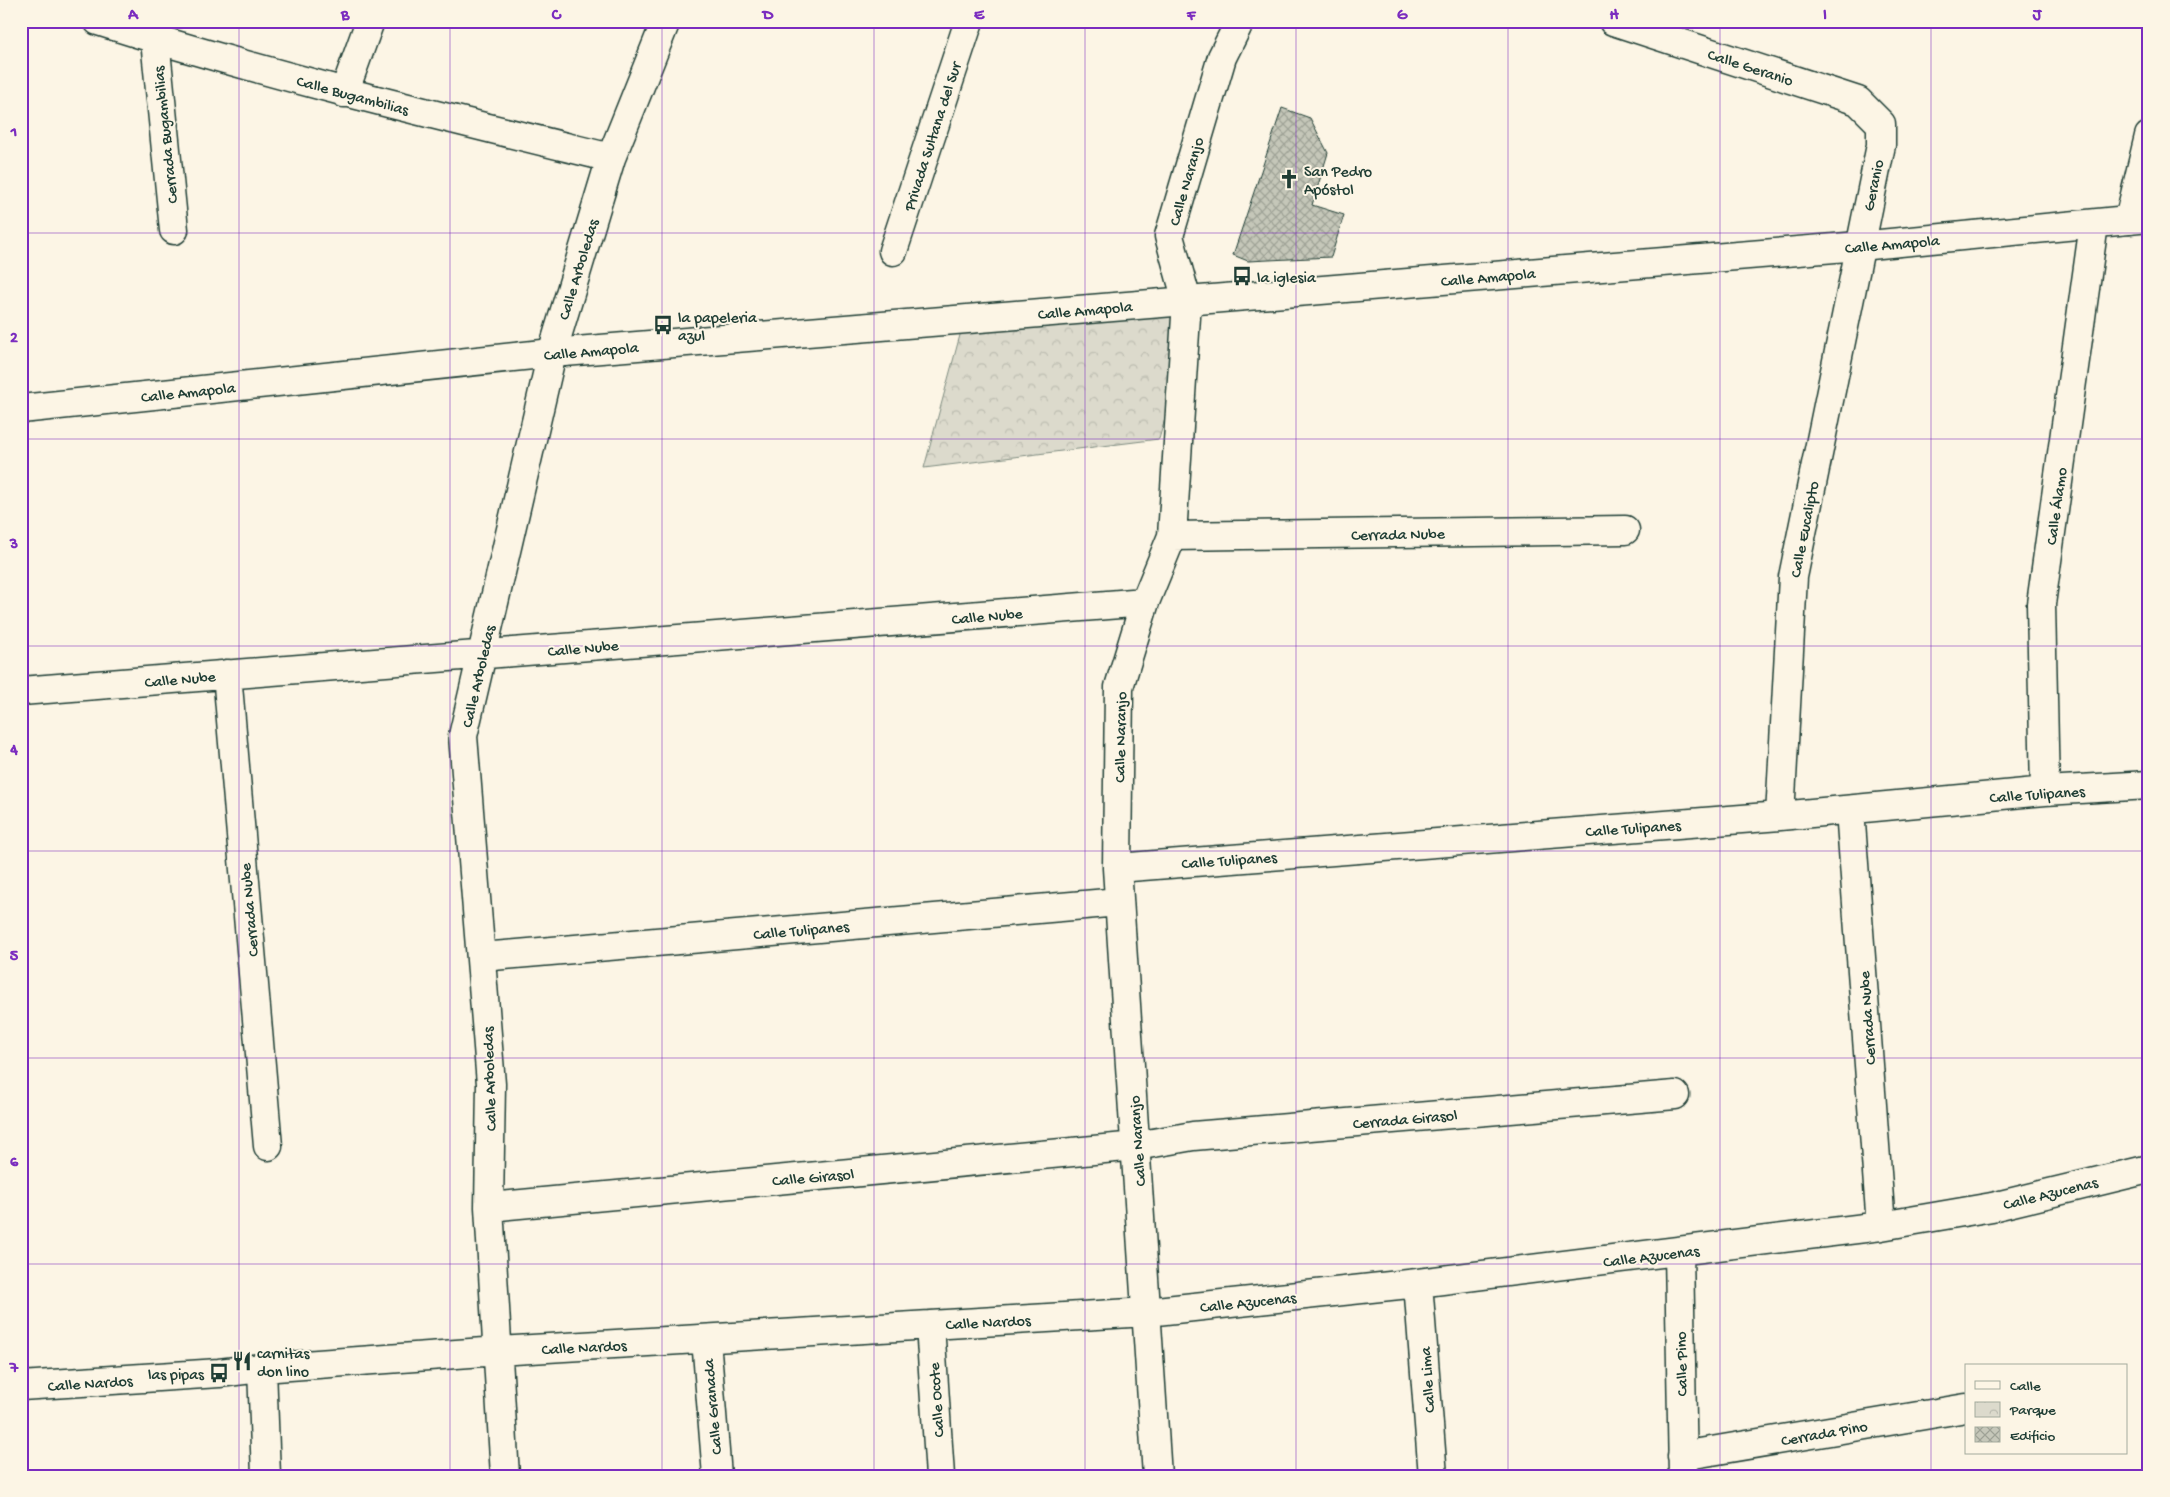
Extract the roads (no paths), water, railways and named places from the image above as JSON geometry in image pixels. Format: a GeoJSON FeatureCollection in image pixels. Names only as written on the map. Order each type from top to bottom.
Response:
{"type":"FeatureCollection","features":[{"type":"Feature","properties":{"kind":"street","name":"Calle Bugambilias"},"geometry":{"type":"LineString","coordinates":[[98,21],[155,40],[344,93],[611,158]]}},
{"type":"Feature","properties":{"kind":"street"},"geometry":{"type":"LineString","coordinates":[[344,93],[370,21]]}},
{"type":"Feature","properties":{"kind":"street","name":"Calle Arboledas"},"geometry":{"type":"LineString","coordinates":[[505,1476],[489,1207],[491,1084],[463,736],[552,353],[611,158],[666,21]]}},
{"type":"Feature","properties":{"kind":"street","name":"Privada Sultana del Sur"},"geometry":{"type":"LineString","coordinates":[[893,250],[969,21]]}},
{"type":"Feature","properties":{"kind":"street","name":"Calle Naranjo"},"geometry":{"type":"LineString","coordinates":[[1157,1476],[1117,868],[1119,687],[1146,602],[1172,536],[1186,301],[1169,236],[1222,57],[1240,21]]}},
{"type":"Feature","properties":{"kind":"street","name":"Calle Geranio"},"geometry":{"type":"LineString","coordinates":[[1613,21],[1858,101],[1881,124]]}},
{"type":"Feature","properties":{"kind":"street","name":"Cerrada Bugambilias"},"geometry":{"type":"LineString","coordinates":[[155,40],[174,230]]}},
{"type":"Feature","properties":{"kind":"street","name":"Geranio"},"geometry":{"type":"LineString","coordinates":[[1859,246],[1881,145],[1881,124]]}},
{"type":"Feature","properties":{"kind":"street"},"geometry":{"type":"LineString","coordinates":[[2139,219],[2149,136]]}},
{"type":"Feature","properties":{"kind":"street","name":"Calle Amapola"},"geometry":{"type":"LineString","coordinates":[[21,408],[552,353],[1859,246],[2139,219]]}},
{"type":"Feature","properties":{"kind":"street","name":"Calle Álamo"},"geometry":{"type":"LineString","coordinates":[[2045,791],[2041,604],[2094,224]]}},
{"type":"Feature","properties":{"kind":"street","name":"Calle Eucalipto"},"geometry":{"type":"LineString","coordinates":[[1780,816],[1793,577],[1859,246]]}},
{"type":"Feature","properties":{"kind":"street","name":"Cerrada Nube"},"geometry":{"type":"LineString","coordinates":[[1172,536],[1625,530]]}},
{"type":"Feature","properties":{"kind":"street","name":"Calle Nube"},"geometry":{"type":"LineString","coordinates":[[21,691],[1146,602]]}},
{"type":"Feature","properties":{"kind":"street","name":"Cerrada Nube"},"geometry":{"type":"LineString","coordinates":[[227,674],[268,1146]]}},
{"type":"Feature","properties":{"kind":"street","name":"Calle Tulipanes"},"geometry":{"type":"LineString","coordinates":[[1117,868],[1780,816],[2045,791],[2149,785]]}},
{"type":"Feature","properties":{"kind":"street","name":"Cerrada Nube"},"geometry":{"type":"LineString","coordinates":[[1850,810],[1881,1226]]}},
{"type":"Feature","properties":{"kind":"street","name":"Calle Tulipanes"},"geometry":{"type":"LineString","coordinates":[[482,957],[1119,902]]}},
{"type":"Feature","properties":{"kind":"street","name":"Cerrada Girasol"},"geometry":{"type":"LineString","coordinates":[[1136,1146],[1193,1136],[1675,1095]]}},
{"type":"Feature","properties":{"kind":"street","name":"Calle Girasol"},"geometry":{"type":"LineString","coordinates":[[489,1207],[1136,1146]]}},
{"type":"Feature","properties":{"kind":"street","name":"Calle Azucenas"},"geometry":{"type":"LineString","coordinates":[[1147,1312],[1418,1284],[1881,1226],[1992,1207],[2149,1169]]}},
{"type":"Feature","properties":{"kind":"street","name":"Calle Pino"},"geometry":{"type":"LineString","coordinates":[[1679,1252],[1682,1466]]}},
{"type":"Feature","properties":{"kind":"street","name":"Calle Lima"},"geometry":{"type":"LineString","coordinates":[[1418,1284],[1433,1476]]}},
{"type":"Feature","properties":{"kind":"street","name":"Calle Nardos"},"geometry":{"type":"LineString","coordinates":[[21,1386],[219,1374],[262,1368],[498,1351],[1147,1312]]}},
{"type":"Feature","properties":{"kind":"street","name":"Calle Ocote"},"geometry":{"type":"LineString","coordinates":[[930,1325],[940,1476]]}},
{"type":"Feature","properties":{"kind":"street","name":"Calle Granada"},"geometry":{"type":"LineString","coordinates":[[706,1339],[717,1476]]}},
{"type":"Feature","properties":{"kind":"street"},"geometry":{"type":"LineString","coordinates":[[262,1368],[266,1476]]}},
{"type":"Feature","properties":{"kind":"street","name":"Cerrada Pino"},"geometry":{"type":"LineString","coordinates":[[1682,1466],[1965,1408]]}},
{"type":"Feature","properties":{"kind":"place","name":"San Pedro Apóstol"},"geometry":{"type":"Point","coordinates":[1289,179]}},
{"type":"Feature","properties":{"kind":"place","name":"la iglesia"},"geometry":{"type":"Point","coordinates":[1242,276]}},
{"type":"Feature","properties":{"kind":"place","name":"la papeleria azul"},"geometry":{"type":"Point","coordinates":[663,325]}},
{"type":"Feature","properties":{"kind":"place","name":"carnitas don lino"},"geometry":{"type":"Point","coordinates":[242,1361]}},
{"type":"Feature","properties":{"kind":"place","name":"las pipas"},"geometry":{"type":"Point","coordinates":[219,1373]}}]}
